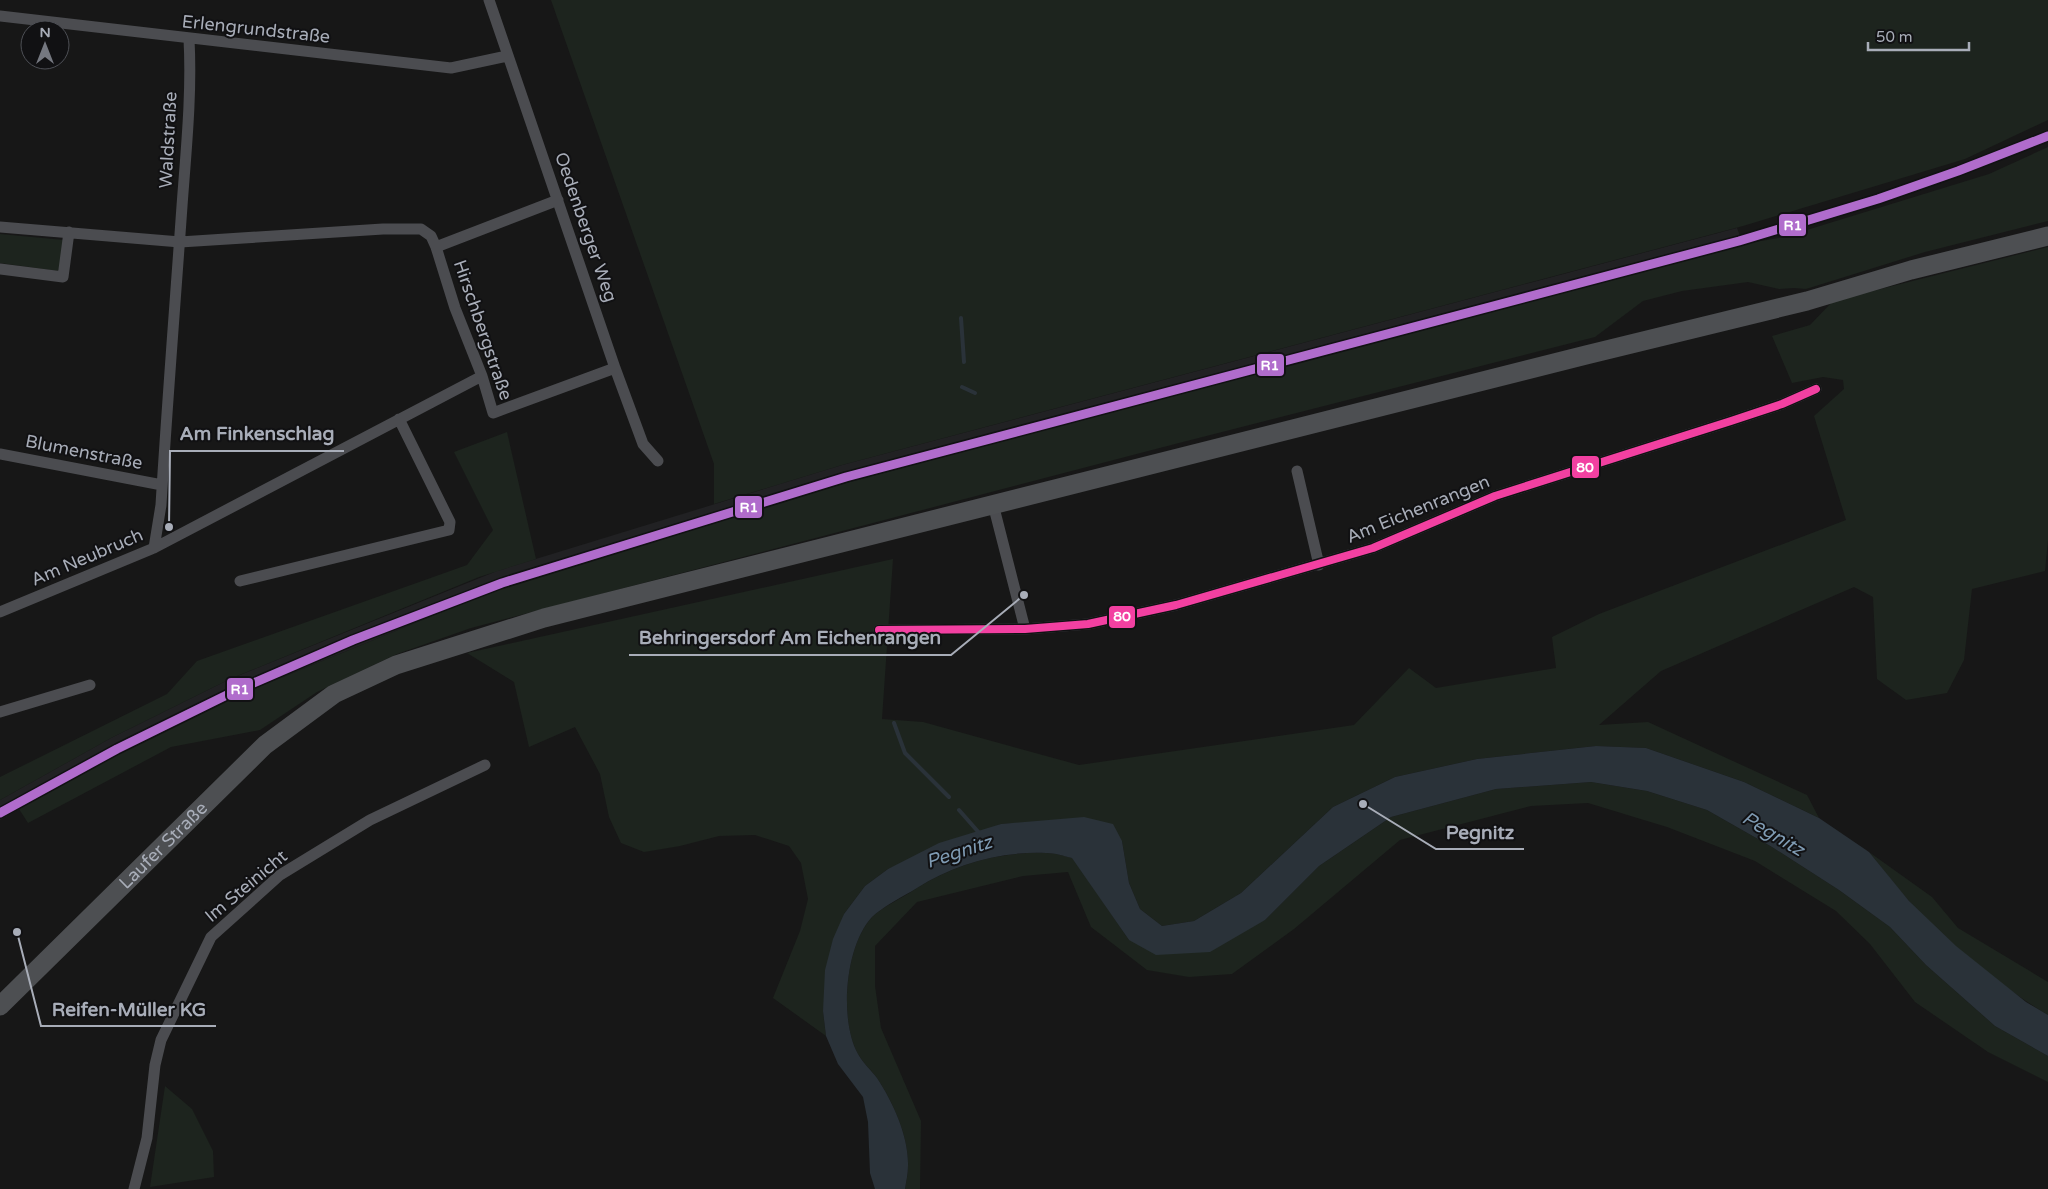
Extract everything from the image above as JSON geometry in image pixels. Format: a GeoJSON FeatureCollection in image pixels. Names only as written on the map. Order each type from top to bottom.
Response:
{"type":"FeatureCollection","features":[{"type":"Feature","properties":{"kind":"main road","name":"Laufer Straße"},"geometry":{"type":"LineString","coordinates":[[0,1006],[265,745],[334,694],[396,665],[544,618],[1807,301],[1911,270],[2048,236]]}},
{"type":"Feature","properties":{"kind":"street","name":"Oedenberger Weg"},"geometry":{"type":"LineString","coordinates":[[489,0],[615,368],[643,444],[658,461]]}},
{"type":"Feature","properties":{"kind":"street","name":"Erlengrundstraße"},"geometry":{"type":"LineString","coordinates":[[0,16],[451,68],[507,56]]}},
{"type":"Feature","properties":{"kind":"street","name":"Waldstraße"},"geometry":{"type":"LineString","coordinates":[[154,548],[162,485],[180,242],[187,126],[189,39]]}},
{"type":"Feature","properties":{"kind":"street","name":"Hirschbergstraße"},"geometry":{"type":"LineString","coordinates":[[436,247],[558,200]]}},
{"type":"Feature","properties":{"kind":"street"},"geometry":{"type":"LineString","coordinates":[[0,227],[180,242]]}},
{"type":"Feature","properties":{"kind":"street","name":"Hirschbergstraße"},"geometry":{"type":"LineString","coordinates":[[180,242],[383,229],[421,229],[430,236],[436,247],[455,308],[482,376],[493,413],[615,368]]}},
{"type":"Feature","properties":{"kind":"street"},"geometry":{"type":"LineString","coordinates":[[0,269],[63,278],[69,232]]}},
{"type":"Feature","properties":{"kind":"street","name":"Am Neubruch"},"geometry":{"type":"LineString","coordinates":[[0,612],[154,548],[482,376]]}},
{"type":"Feature","properties":{"kind":"street","name":"Am Eichenrangen"},"geometry":{"type":"LineString","coordinates":[[879,630],[1025,629],[1088,624],[1176,605],[1373,548],[1495,496],[1782,404],[1816,389]]}},
{"type":"Feature","properties":{"kind":"street"},"geometry":{"type":"LineString","coordinates":[[240,581],[449,530],[450,522],[399,419]]}},
{"type":"Feature","properties":{"kind":"street","name":"Blumenstraße"},"geometry":{"type":"LineString","coordinates":[[0,454],[162,485]]}},
{"type":"Feature","properties":{"kind":"street"},"geometry":{"type":"LineString","coordinates":[[1297,471],[1319,565]]}},
{"type":"Feature","properties":{"kind":"street"},"geometry":{"type":"LineString","coordinates":[[993,504],[1025,629]]}},
{"type":"Feature","properties":{"kind":"street"},"geometry":{"type":"LineString","coordinates":[[0,712],[90,685]]}},
{"type":"Feature","properties":{"kind":"street","name":"Im Steinicht"},"geometry":{"type":"LineString","coordinates":[[134,1189],[147,1138],[155,1065],[161,1040],[211,937],[280,875],[370,820],[485,765]]}},
{"type":"Feature","properties":{"kind":"shaded area"},"geometry":{"type":"Polygon","coordinates":[[[551,0],[2048,0],[2048,120],[1965,159],[1743,226],[842,465],[714,504],[714,464],[551,0]]]}},
{"type":"Feature","properties":{"kind":"shaded area"},"geometry":{"type":"Polygon","coordinates":[[[2048,147],[2048,221],[1925,252],[1806,289],[1779,289],[1748,282],[1682,291],[1643,301],[1595,337],[1175,444],[471,628],[397,654],[317,692],[260,730],[171,747],[28,823],[19,809],[119,754],[237,696],[503,587],[849,482],[1743,244],[1784,237],[1989,174],[2048,147]]]}},
{"type":"Feature","properties":{"kind":"shaded area"},"geometry":{"type":"Polygon","coordinates":[[[1737,228],[1743,244],[849,482],[503,587],[237,696],[119,754],[0,820],[0,800],[111,738],[230,679],[497,571],[842,465],[1737,228]]]}},
{"type":"Feature","properties":{"kind":"shaded area"},"geometry":{"type":"Polygon","coordinates":[[[0,234],[64,240],[62,260],[58,271],[0,263],[0,234]]]}},
{"type":"Feature","properties":{"kind":"shaded area"},"geometry":{"type":"Polygon","coordinates":[[[2048,247],[2048,540],[2045,571],[1972,589],[1964,660],[1947,693],[1906,700],[1877,679],[1873,597],[1854,587],[1661,671],[1599,725],[1648,722],[1807,795],[1819,818],[1744,782],[1646,748],[1596,746],[1477,759],[1395,777],[1333,807],[1241,893],[1194,921],[1162,926],[1140,909],[1129,883],[1122,841],[1019,823],[1001,824],[888,869],[865,886],[844,914],[823,1011],[826,1036],[773,998],[800,931],[808,899],[801,863],[789,846],[755,835],[719,836],[680,846],[644,852],[621,843],[609,817],[600,774],[575,727],[529,747],[514,682],[467,653],[893,559],[882,719],[923,722],[1079,765],[1354,725],[1409,668],[1436,688],[1556,668],[1552,637],[1599,614],[1846,520],[1814,416],[1844,389],[1843,380],[1823,377],[1792,383],[1772,336],[1810,325],[1833,301],[2048,247]]]}},
{"type":"Feature","properties":{"kind":"shaded area"},"geometry":{"type":"Polygon","coordinates":[[[507,432],[536,559],[479,577],[230,679],[111,738],[0,800],[0,777],[167,694],[197,661],[467,565],[493,530],[454,452],[507,432]]]}},
{"type":"Feature","properties":{"kind":"shaded area"},"geometry":{"type":"Polygon","coordinates":[[[1591,782],[1647,791],[1707,810],[1772,847],[1839,890],[1890,927],[1926,965],[1995,1026],[2048,1056],[2048,1082],[1988,1052],[1915,1002],[1870,944],[1836,911],[1755,861],[1667,827],[1588,803],[1531,806],[1400,840],[1294,929],[1232,974],[1189,977],[1147,970],[1091,927],[1068,872],[1023,876],[917,902],[875,946],[875,986],[881,1028],[921,1121],[920,1189],[905,1189],[908,1155],[903,1132],[883,1087],[858,1054],[852,1040],[848,1022],[847,1003],[851,964],[863,930],[876,913],[917,888],[947,872],[979,861],[1013,854],[1050,853],[1073,858],[1129,940],[1265,920],[1319,866],[1391,817],[1496,789],[1591,782]]]}},
{"type":"Feature","properties":{"kind":"shaded area"},"geometry":{"type":"Polygon","coordinates":[[[1869,852],[1932,897],[1958,928],[2048,982],[2048,1015],[2011,991],[1939,932],[1908,900],[1869,852]]]}},
{"type":"Feature","properties":{"kind":"shaded area"},"geometry":{"type":"Polygon","coordinates":[[[165,1086],[192,1109],[213,1151],[214,1177],[150,1187],[165,1086]]]}},
{"type":"Feature","properties":{"kind":"water"},"geometry":{"type":"Polygon","coordinates":[[[1596,746],[1646,748],[1744,782],[1819,818],[1869,852],[1909,901],[1956,946],[2026,1002],[2048,1015],[2048,1056],[1995,1026],[1926,965],[1890,927],[1839,890],[1772,847],[1707,810],[1647,791],[1591,782],[1496,789],[1391,817],[1319,866],[1265,920],[1210,952],[1156,955],[1129,940],[1072,858],[1053,854],[1012,854],[962,866],[931,880],[876,913],[863,930],[851,964],[847,1003],[848,1022],[852,1040],[858,1054],[877,1078],[899,1120],[906,1143],[908,1169],[905,1189],[875,1189],[870,1173],[868,1122],[863,1097],[838,1064],[826,1036],[823,1011],[825,970],[833,939],[844,914],[865,886],[888,869],[939,843],[1001,824],[1084,817],[1113,824],[1122,841],[1129,883],[1140,909],[1162,926],[1194,921],[1241,893],[1333,807],[1395,777],[1477,759],[1596,746]]]}},
{"type":"Feature","properties":{"kind":"waterway"},"geometry":{"type":"LineString","coordinates":[[961,318],[964,362]]}},
{"type":"Feature","properties":{"kind":"waterway"},"geometry":{"type":"LineString","coordinates":[[962,387],[975,393]]}},
{"type":"Feature","properties":{"kind":"waterway"},"geometry":{"type":"LineString","coordinates":[[894,723],[905,753],[949,797]]}},
{"type":"Feature","properties":{"kind":"waterway"},"geometry":{"type":"LineString","coordinates":[[959,810],[981,835]]}},
{"type":"Feature","properties":{"kind":"transit line","name":"R1"},"geometry":{"type":"LineString","coordinates":[[0,813],[117,749],[235,691],[353,640],[502,583],[846,477],[1739,241],[1878,199],[1958,171],[2048,136]]}},
{"type":"Feature","properties":{"kind":"transit line","name":"80"},"geometry":{"type":"LineString","coordinates":[[879,630],[1025,629],[1088,624],[1176,605],[1373,548],[1495,496],[1731,421],[1782,404],[1816,389]]}},
{"type":"Feature","properties":{"kind":"place","name":"Am Finkenschlag"},"geometry":{"type":"Point","coordinates":[169,527]}},
{"type":"Feature","properties":{"kind":"place","name":"Behringersdorf Am Eichenrangen"},"geometry":{"type":"Point","coordinates":[1024,595]}},
{"type":"Feature","properties":{"kind":"place","name":"Pegnitz"},"geometry":{"type":"Point","coordinates":[1363,804]}},
{"type":"Feature","properties":{"kind":"place","name":"Reifen-Müller KG"},"geometry":{"type":"Point","coordinates":[17,932]}}]}
